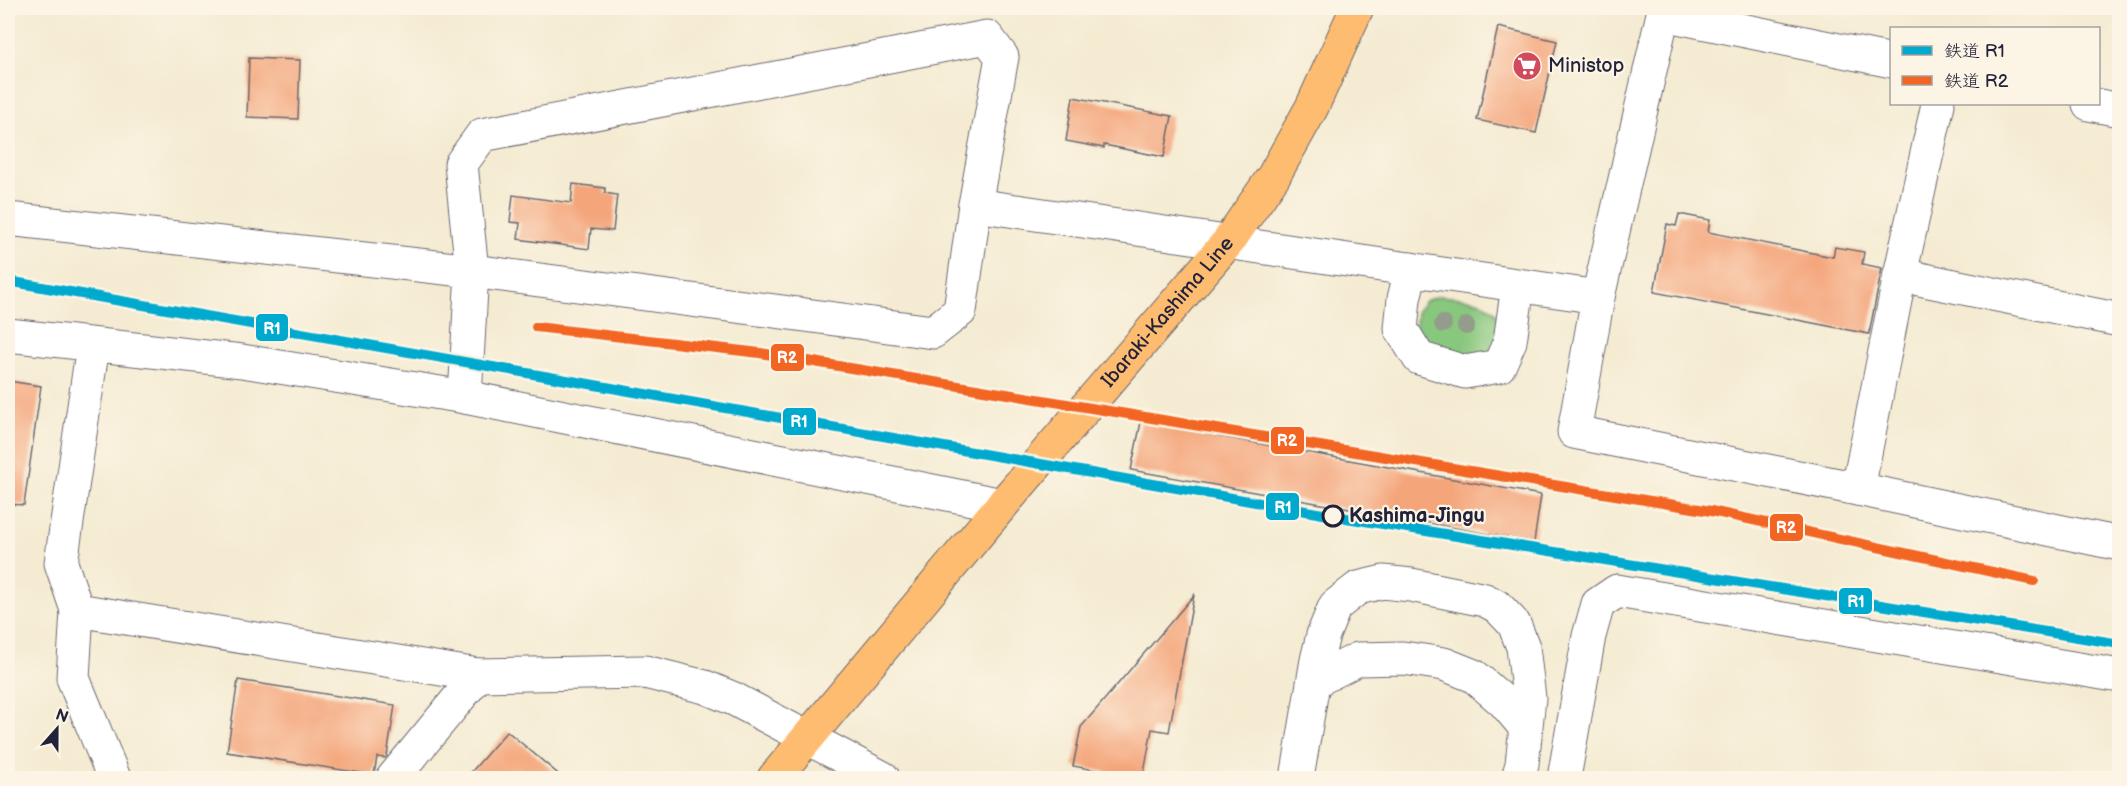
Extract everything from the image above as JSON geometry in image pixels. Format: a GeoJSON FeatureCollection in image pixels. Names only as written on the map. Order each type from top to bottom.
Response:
{"type":"FeatureCollection","features":[{"type":"Feature","properties":{"kind":"main road","name":"Ibaraki-Kashima Line"},"geometry":{"type":"LineString","coordinates":[[774,778],[1002,505],[1227,242],[1273,177],[1312,107],[1357,8]]}},
{"type":"Feature","properties":{"kind":"street"},"geometry":{"type":"LineString","coordinates":[[1890,61],[1663,14],[1598,297],[1574,432],[2120,544]]}},
{"type":"Feature","properties":{"kind":"street"},"geometry":{"type":"LineString","coordinates":[[8,219],[472,271],[933,332],[960,311],[975,206],[1002,57],[987,37],[482,135],[461,164],[472,271],[465,397]]}},
{"type":"Feature","properties":{"kind":"street"},"geometry":{"type":"LineString","coordinates":[[1858,489],[1900,275],[1938,105]]}},
{"type":"Feature","properties":{"kind":"street"},"geometry":{"type":"LineString","coordinates":[[2094,105],[2120,110]]}},
{"type":"Feature","properties":{"kind":"street"},"geometry":{"type":"LineString","coordinates":[[975,206],[1598,297]]}},
{"type":"Feature","properties":{"kind":"street"},"geometry":{"type":"LineString","coordinates":[[1411,270],[1404,299],[1401,329],[1419,358],[1465,372],[1499,366],[1510,341],[1518,286]]}},
{"type":"Feature","properties":{"kind":"street"},"geometry":{"type":"LineString","coordinates":[[1900,275],[2120,320]]}},
{"type":"Feature","properties":{"kind":"street"},"geometry":{"type":"LineString","coordinates":[[8,336],[242,361],[465,397],[1002,505]]}},
{"type":"Feature","properties":{"kind":"street"},"geometry":{"type":"LineString","coordinates":[[93,345],[61,563],[77,610],[73,678],[114,778]]}},
{"type":"Feature","properties":{"kind":"street"},"geometry":{"type":"LineString","coordinates":[[1300,776],[1317,660],[1323,635],[1335,606],[1358,588],[1383,582],[1411,585],[1485,600],[1498,607],[1514,624],[1522,647],[1529,698],[1522,764],[1518,778]]}},
{"type":"Feature","properties":{"kind":"street"},"geometry":{"type":"LineString","coordinates":[[1564,778],[1589,636],[1598,604],[1617,591],[2120,676]]}},
{"type":"Feature","properties":{"kind":"street"},"geometry":{"type":"LineString","coordinates":[[77,610],[478,675],[645,672],[705,687],[734,699],[883,778]]}},
{"type":"Feature","properties":{"kind":"street"},"geometry":{"type":"LineString","coordinates":[[1315,681],[1358,659],[1403,658],[1444,664],[1474,676],[1504,702],[1525,727]]}},
{"type":"Feature","properties":{"kind":"street"},"geometry":{"type":"LineString","coordinates":[[393,778],[478,675]]}},
{"type":"Feature","properties":{"kind":"green space"},"geometry":{"type":"Polygon","coordinates":[[[1439,296],[1475,300],[1497,314],[1502,323],[1494,350],[1480,355],[1437,349],[1422,341],[1416,326],[1417,311],[1425,301],[1439,296]]]}},
{"type":"Feature","properties":{"kind":"building"},"geometry":{"type":"Polygon","coordinates":[[[1498,27],[1557,41],[1536,133],[1477,120],[1498,27]]]}},
{"type":"Feature","properties":{"kind":"building"},"geometry":{"type":"Polygon","coordinates":[[[249,58],[300,60],[298,119],[247,117],[249,58]]]}},
{"type":"Feature","properties":{"kind":"building"},"geometry":{"type":"Polygon","coordinates":[[[1073,97],[1172,116],[1164,157],[1104,145],[1104,148],[1066,141],[1073,97]]]}},
{"type":"Feature","properties":{"kind":"building"},"geometry":{"type":"Polygon","coordinates":[[[573,184],[605,188],[605,193],[617,195],[613,231],[591,229],[589,249],[518,239],[520,223],[510,222],[513,195],[571,203],[573,184]]]}},
{"type":"Feature","properties":{"kind":"building"},"geometry":{"type":"Polygon","coordinates":[[[1679,214],[1710,220],[1708,232],[1833,257],[1835,247],[1864,252],[1862,264],[1882,268],[1869,334],[1654,292],[1667,224],[1676,226],[1679,214]]]}},
{"type":"Feature","properties":{"kind":"building"},"geometry":{"type":"Polygon","coordinates":[[[8,381],[41,386],[24,505],[8,504],[8,381]]]}},
{"type":"Feature","properties":{"kind":"building"},"geometry":{"type":"Polygon","coordinates":[[[1141,422],[1541,495],[1534,542],[1131,470],[1141,422]]]}},
{"type":"Feature","properties":{"kind":"building"},"geometry":{"type":"Polygon","coordinates":[[[1194,595],[1169,732],[1152,729],[1143,778],[1105,778],[1106,772],[1073,766],[1081,727],[1194,595]]]}},
{"type":"Feature","properties":{"kind":"building"},"geometry":{"type":"Polygon","coordinates":[[[238,680],[395,705],[387,756],[377,757],[374,775],[227,752],[238,680]]]}},
{"type":"Feature","properties":{"kind":"building"},"geometry":{"type":"Polygon","coordinates":[[[507,731],[563,778],[466,778],[507,731]]]}},
{"type":"Feature","properties":{"kind":"rail line","name":"R1"},"geometry":{"type":"LineString","coordinates":[[8,281],[1334,516],[2120,644]]}},
{"type":"Feature","properties":{"kind":"rail line","name":"R2"},"geometry":{"type":"LineString","coordinates":[[536,327],[760,353],[1711,511],[2034,581]]}},
{"type":"Feature","properties":{"kind":"place","name":"Ministop"},"geometry":{"type":"Point","coordinates":[1527,66]}},
{"type":"Feature","properties":{"kind":"place","name":"Kashima-Jingu"},"geometry":{"type":"Point","coordinates":[1333,516]}}]}
